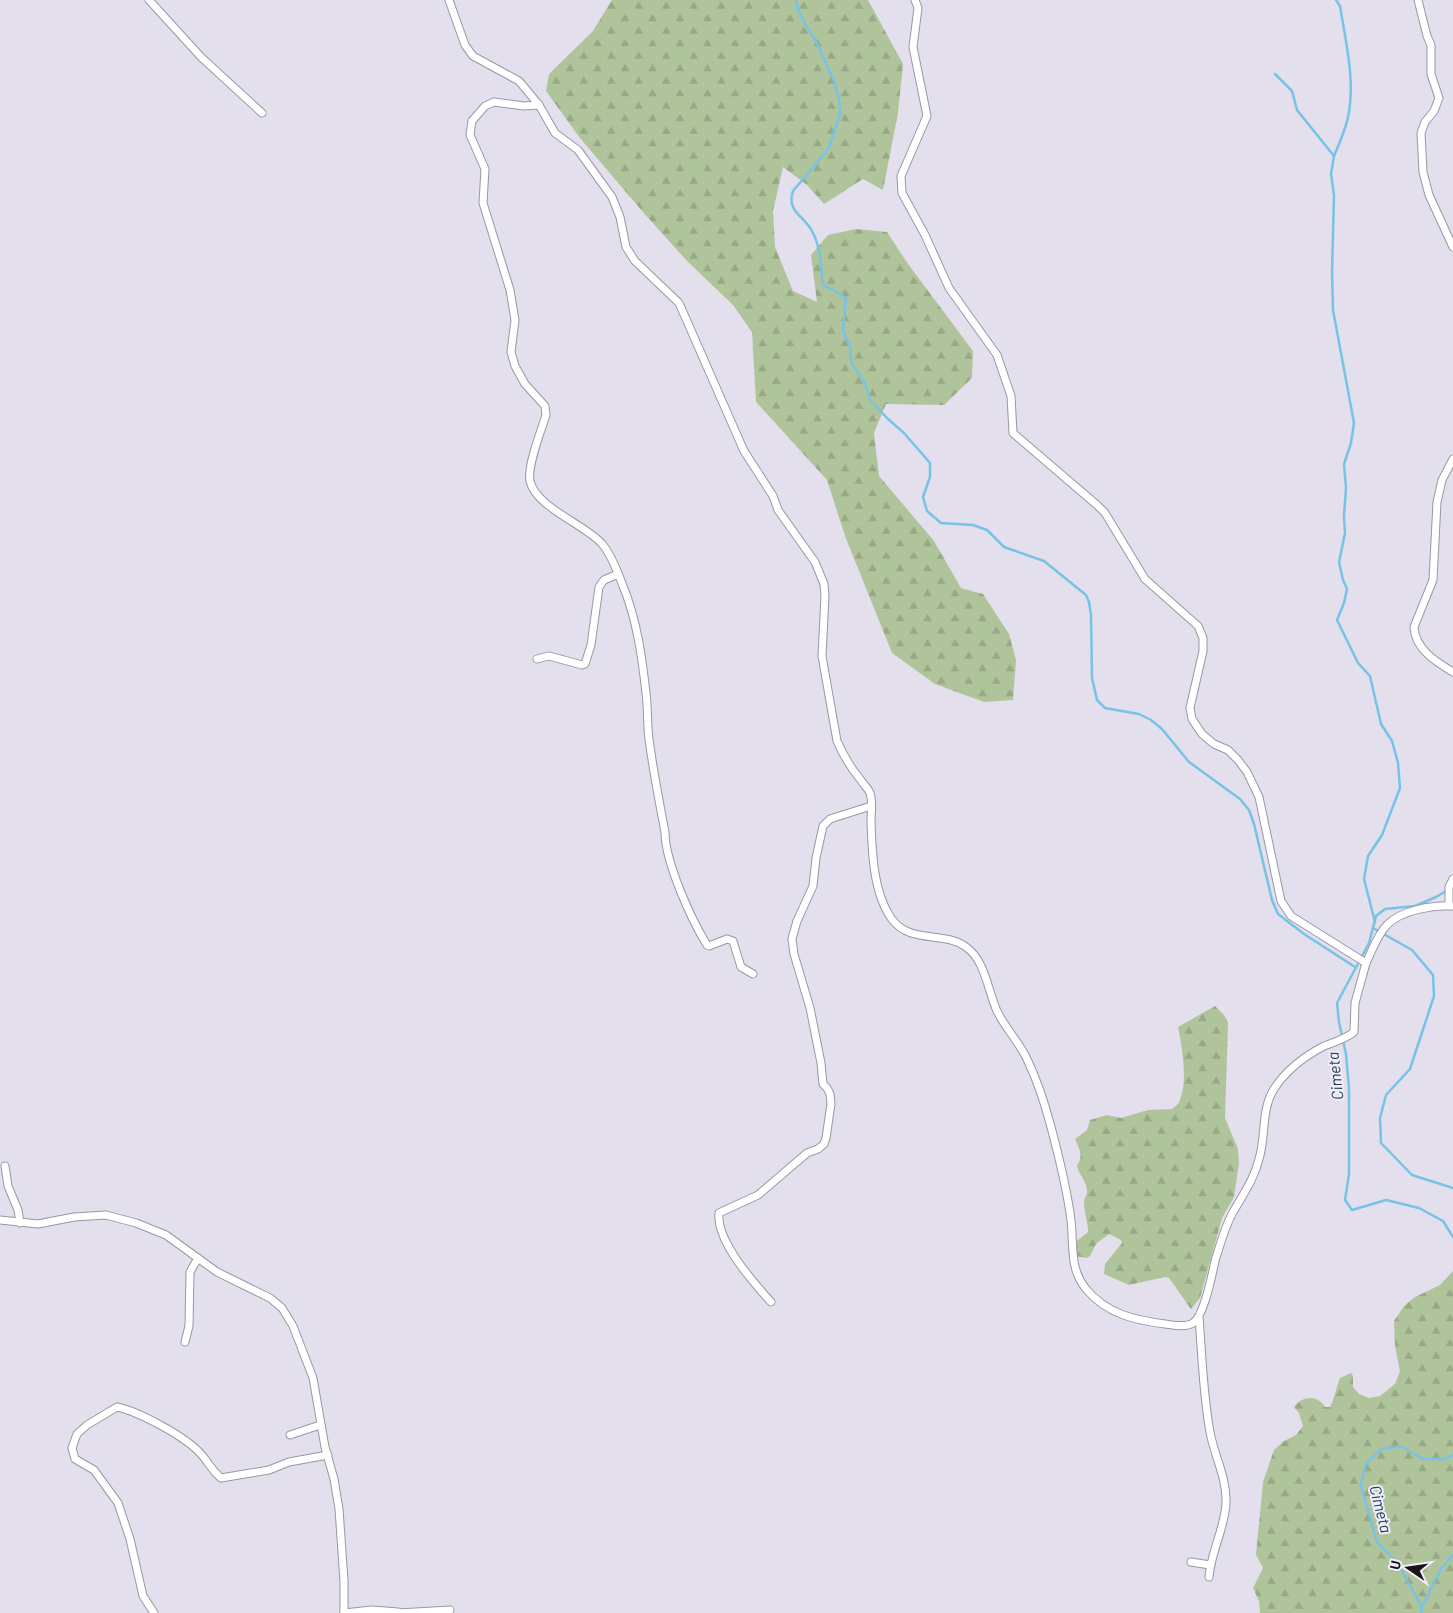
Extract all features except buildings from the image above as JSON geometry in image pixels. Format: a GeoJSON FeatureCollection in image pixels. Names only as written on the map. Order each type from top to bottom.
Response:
{"type":"FeatureCollection","features":[{"type":"Feature","properties":{"kind":"street"},"geometry":{"type":"LineString","coordinates":[[149,0],[201,57],[262,114]]}},
{"type":"Feature","properties":{"kind":"street"},"geometry":{"type":"LineString","coordinates":[[449,0],[465,45],[473,56],[519,81],[539,105],[556,133],[578,150],[612,197],[620,217],[626,248],[635,261],[679,303],[744,451],[772,496],[778,510],[818,568],[824,584],[825,596],[822,642],[823,670],[837,741],[842,753],[870,792],[873,858],[884,904],[891,919],[906,932],[949,939],[971,950],[985,977],[998,1012],[1026,1058],[1044,1100],[1052,1127],[1071,1220],[1074,1267],[1078,1277],[1098,1300],[1117,1314],[1130,1318],[1177,1325],[1189,1325],[1199,1317]]}},
{"type":"Feature","properties":{"kind":"street"},"geometry":{"type":"LineString","coordinates":[[915,0],[918,8],[913,47],[927,116],[901,176],[902,193],[925,235],[949,288],[996,355],[1011,396],[1013,433],[1097,504],[1145,579],[1198,626],[1203,638],[1203,651],[1190,708],[1192,719],[1202,734],[1214,744],[1228,750],[1247,772],[1259,797],[1281,901],[1291,916],[1361,960],[1366,966],[1358,986],[1355,1003],[1355,1031],[1346,1038],[1338,1040],[1301,1060],[1285,1075],[1269,1098],[1260,1158],[1247,1190],[1227,1226],[1199,1317],[1210,1432],[1225,1489],[1224,1516],[1210,1565],[1209,1577]]}},
{"type":"Feature","properties":{"kind":"street"},"geometry":{"type":"LineString","coordinates":[[1418,0],[1431,45],[1431,74],[1439,98],[1421,133],[1423,172],[1429,195],[1453,247]]}},
{"type":"Feature","properties":{"kind":"street"},"geometry":{"type":"LineString","coordinates":[[539,105],[524,106],[494,102],[484,106],[472,121],[470,135],[485,169],[483,203],[510,290],[515,320],[511,352],[515,366],[524,384],[545,406],[546,415],[530,471],[530,482],[544,502],[594,536],[603,545],[618,574],[631,608],[640,650],[649,737],[665,832],[665,846],[688,907],[707,945],[709,946],[728,939],[733,941],[741,967],[753,974]]}},
{"type":"Feature","properties":{"kind":"street"},"geometry":{"type":"LineString","coordinates":[[1453,458],[1442,480],[1437,502],[1433,580],[1414,627],[1414,635],[1421,647],[1441,665],[1453,672]]}},
{"type":"Feature","properties":{"kind":"street"},"geometry":{"type":"LineString","coordinates":[[536,659],[549,656],[582,665],[585,664],[592,645],[599,587],[604,580],[618,574]]}},
{"type":"Feature","properties":{"kind":"street"},"geometry":{"type":"LineString","coordinates":[[771,1302],[747,1274],[731,1251],[718,1222],[719,1213],[758,1195],[807,1153],[818,1149],[824,1144],[831,1104],[830,1094],[828,1088],[823,1084],[821,1063],[810,1008],[794,954],[792,939],[796,922],[813,886],[816,858],[823,826],[830,819],[871,806]]}},
{"type":"Feature","properties":{"kind":"street"},"geometry":{"type":"LineString","coordinates":[[1361,960],[1387,926],[1403,915],[1431,908],[1451,906],[1449,889],[1453,878]]}},
{"type":"Feature","properties":{"kind":"street"},"geometry":{"type":"LineString","coordinates":[[5,1166],[8,1186],[18,1210],[20,1223]]}},
{"type":"Feature","properties":{"kind":"street"},"geometry":{"type":"LineString","coordinates":[[0,1220],[38,1224],[74,1217],[110,1215],[136,1223],[166,1235],[216,1272],[270,1298],[282,1308],[293,1326],[313,1378],[320,1426],[334,1479],[344,1581],[344,1613],[372,1610],[398,1613],[450,1610]]}},
{"type":"Feature","properties":{"kind":"street"},"geometry":{"type":"LineString","coordinates":[[185,1342],[189,1326],[190,1272],[198,1258]]}},
{"type":"Feature","properties":{"kind":"street"},"geometry":{"type":"LineString","coordinates":[[154,1613],[143,1596],[130,1539],[118,1504],[94,1470],[76,1459],[72,1448],[77,1434],[86,1425],[117,1407],[128,1409],[156,1422],[186,1442],[201,1454],[212,1471],[221,1478],[268,1470],[289,1462],[328,1455]]}},
{"type":"Feature","properties":{"kind":"street"},"geometry":{"type":"LineString","coordinates":[[290,1435],[320,1426]]}},
{"type":"Feature","properties":{"kind":"street"},"geometry":{"type":"LineString","coordinates":[[1191,1562],[1210,1565]]}},
{"type":"Feature","properties":{"kind":"green space"},"geometry":{"type":"Polygon","coordinates":[[[612,0],[868,0],[903,64],[898,113],[883,190],[863,179],[824,204],[807,185],[783,167],[773,211],[775,247],[793,291],[817,302],[811,255],[828,235],[856,229],[887,232],[908,264],[973,351],[972,378],[944,405],[886,404],[874,433],[879,476],[934,541],[961,588],[983,594],[1009,634],[1016,660],[1013,700],[984,702],[935,684],[892,653],[845,536],[827,480],[756,402],[752,332],[733,305],[687,261],[642,211],[580,138],[546,91],[549,74],[593,31],[612,0]]]}},
{"type":"Feature","properties":{"kind":"green space"},"geometry":{"type":"Polygon","coordinates":[[[1215,1006],[1225,1016],[1228,1023],[1225,1118],[1238,1149],[1239,1163],[1234,1197],[1222,1218],[1200,1298],[1191,1309],[1169,1278],[1165,1277],[1129,1285],[1104,1274],[1105,1264],[1122,1243],[1121,1240],[1109,1234],[1096,1244],[1087,1258],[1075,1256],[1077,1241],[1088,1232],[1088,1229],[1084,1208],[1087,1190],[1077,1165],[1080,1156],[1075,1139],[1087,1130],[1090,1120],[1107,1115],[1121,1118],[1148,1110],[1172,1109],[1177,1105],[1184,1083],[1178,1027],[1215,1006]]]}},
{"type":"Feature","properties":{"kind":"green space"},"geometry":{"type":"Polygon","coordinates":[[[1453,1271],[1453,1613],[1260,1613],[1259,1601],[1253,1588],[1263,1568],[1256,1555],[1263,1482],[1274,1450],[1284,1441],[1296,1435],[1303,1426],[1299,1413],[1294,1407],[1302,1400],[1310,1398],[1318,1400],[1325,1407],[1330,1407],[1340,1378],[1351,1373],[1353,1376],[1353,1387],[1359,1394],[1369,1398],[1380,1396],[1395,1384],[1400,1371],[1395,1346],[1394,1321],[1404,1306],[1415,1297],[1440,1285],[1453,1271]]]}},
{"type":"Feature","properties":{"kind":"waterway"},"geometry":{"type":"LineString","coordinates":[[796,0],[798,10],[816,41],[835,83],[840,114],[829,148],[793,191],[792,204],[815,237],[823,285],[841,294],[846,299],[843,330],[850,347],[851,362],[865,383],[870,400],[904,433],[930,463],[930,477],[923,497],[927,511],[941,523],[973,525],[987,530],[1004,547],[1044,561],[1086,595],[1091,615],[1092,678],[1097,700],[1105,708],[1139,714],[1151,720],[1162,729],[1189,762],[1240,799],[1249,810],[1254,824],[1272,900],[1278,914],[1304,934],[1355,967]]}},
{"type":"Feature","properties":{"kind":"waterway"},"geometry":{"type":"LineString","coordinates":[[1334,156],[1345,128],[1351,99],[1348,51],[1340,6],[1336,0]]}},
{"type":"Feature","properties":{"kind":"waterway"},"geometry":{"type":"LineString","coordinates":[[1275,74],[1292,91],[1297,110],[1334,156],[1331,174],[1334,195],[1333,310],[1354,423],[1351,443],[1344,464],[1346,488],[1345,533],[1339,562],[1347,589],[1337,620],[1358,663],[1370,676],[1381,724],[1392,741],[1398,763],[1400,788],[1382,835],[1368,856],[1364,879],[1375,922]]}},
{"type":"Feature","properties":{"kind":"waterway","name":"Cimeta"},"geometry":{"type":"LineString","coordinates":[[1448,890],[1415,906],[1385,909],[1376,916],[1369,943],[1337,1003],[1346,1054],[1349,1088],[1349,1174],[1345,1200],[1352,1210],[1386,1200],[1419,1208],[1443,1221],[1453,1237]]}},
{"type":"Feature","properties":{"kind":"waterway"},"geometry":{"type":"LineString","coordinates":[[1373,928],[1412,950],[1433,975],[1434,996],[1410,1069],[1386,1095],[1380,1118],[1381,1143],[1412,1175],[1453,1188]]}},
{"type":"Feature","properties":{"kind":"waterway","name":"Cimeta"},"geometry":{"type":"LineString","coordinates":[[1421,1613],[1422,1607],[1398,1564],[1377,1542],[1361,1486],[1366,1463],[1382,1449],[1401,1446],[1423,1459],[1445,1459],[1453,1455]]}},
{"type":"Feature","properties":{"kind":"waterway"},"geometry":{"type":"LineString","coordinates":[[1422,1607],[1441,1569],[1453,1555]]}}]}
